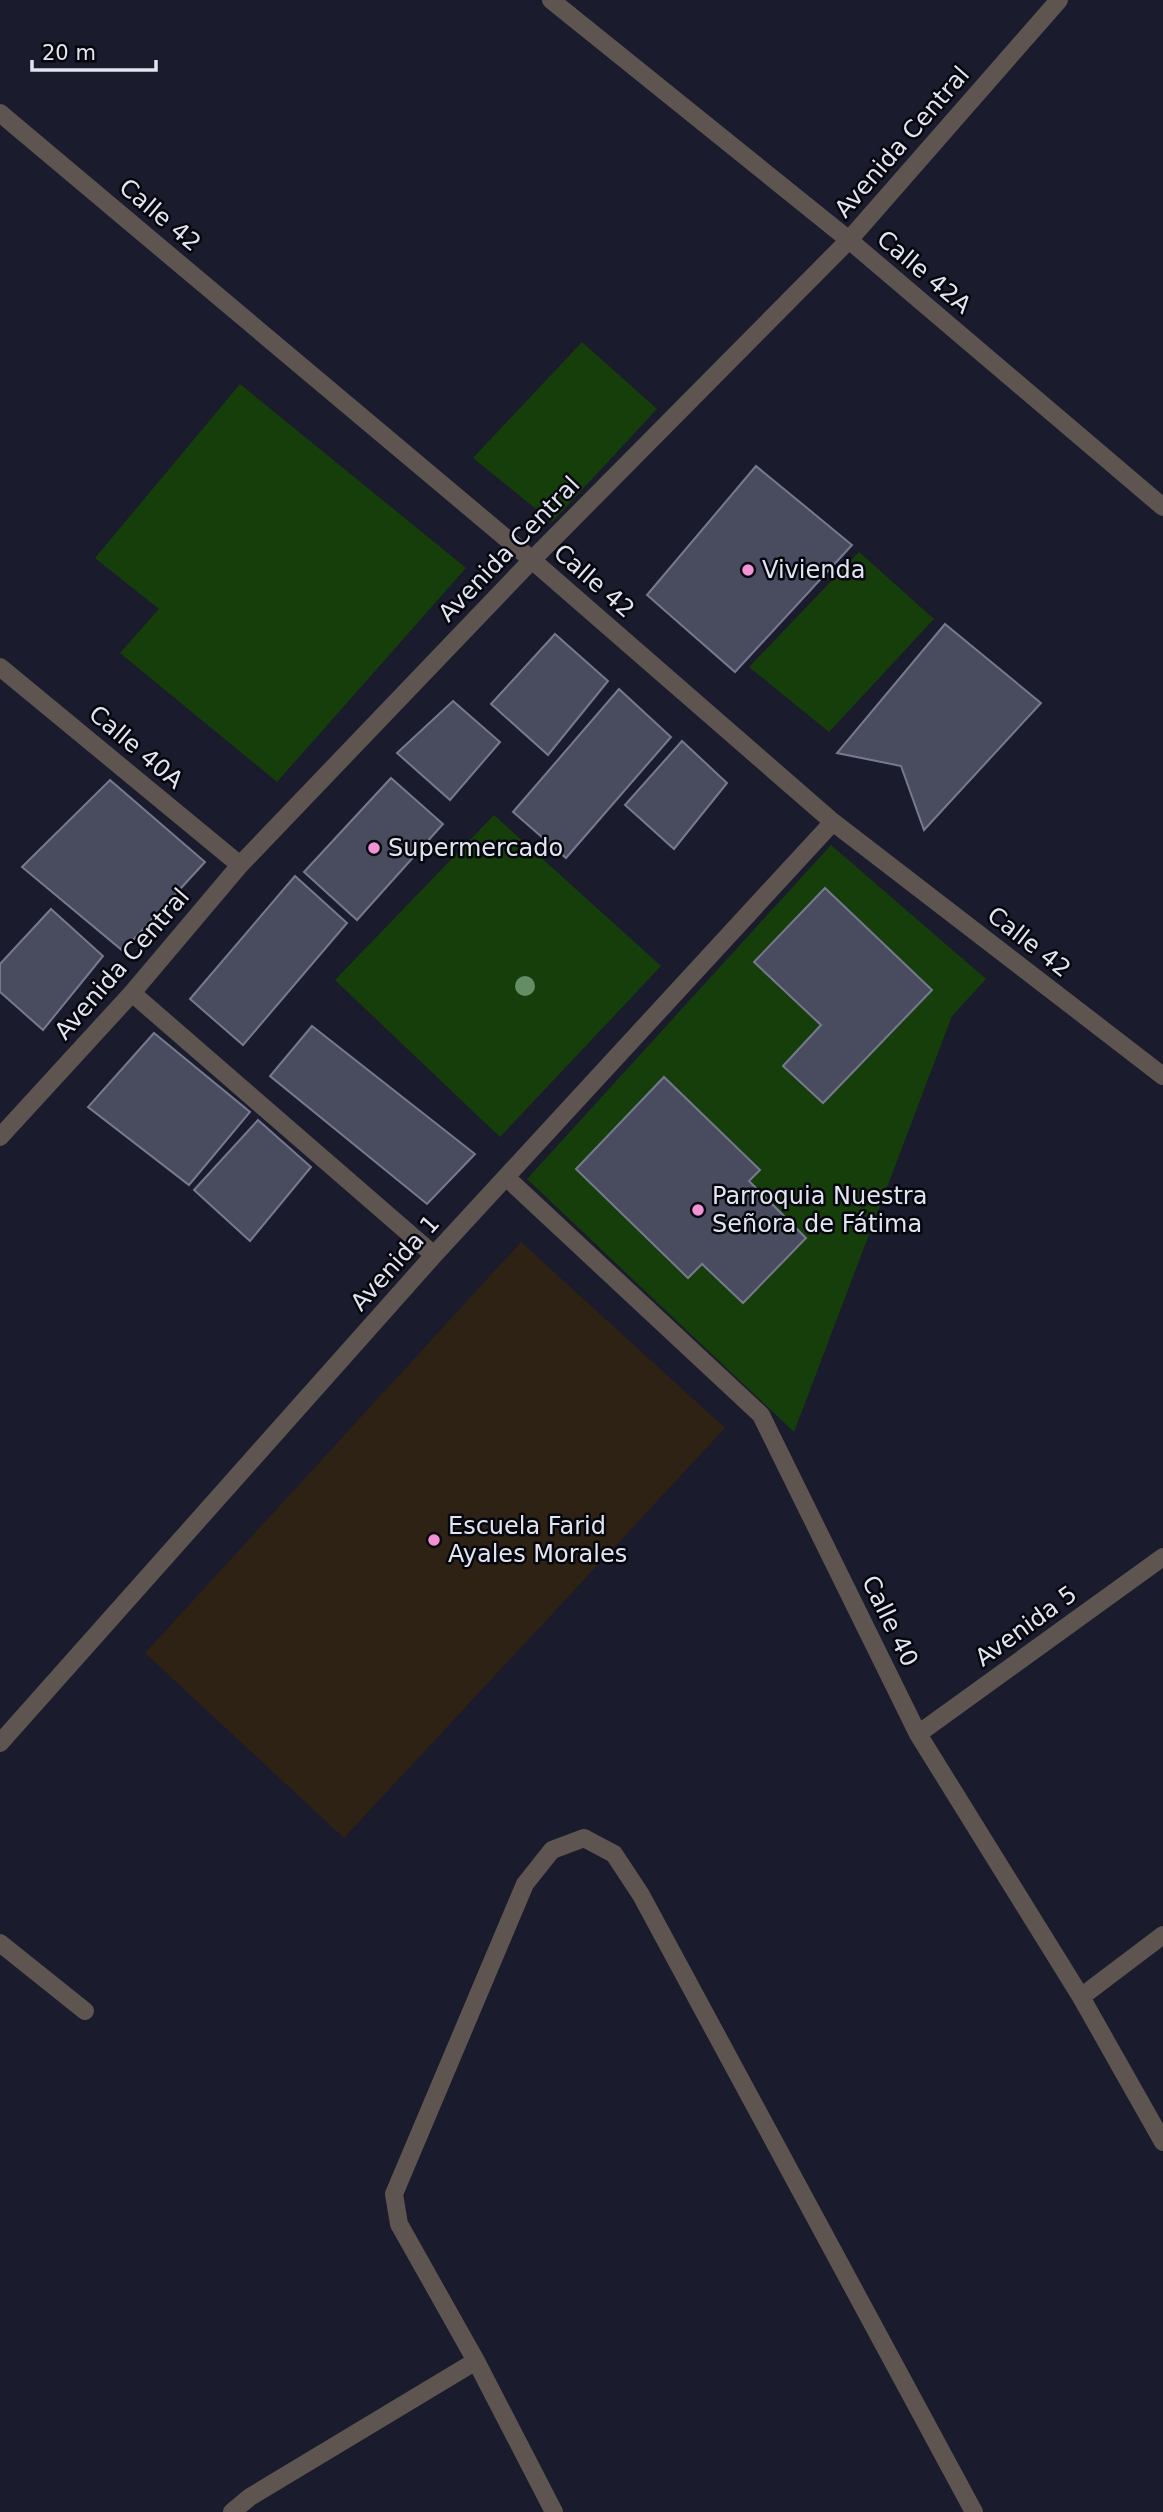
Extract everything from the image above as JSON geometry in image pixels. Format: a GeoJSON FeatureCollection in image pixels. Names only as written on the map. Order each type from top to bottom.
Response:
{"type":"FeatureCollection","features":[{"type":"Feature","properties":{"kind":"street","name":"Calle 42A"},"geometry":{"type":"LineString","coordinates":[[551,0],[849,240],[1163,507]]}},
{"type":"Feature","properties":{"kind":"street","name":"Avenida Central"},"geometry":{"type":"LineString","coordinates":[[0,1137],[132,993],[240,865],[532,560],[849,240],[1059,0]]}},
{"type":"Feature","properties":{"kind":"street","name":"Calle 42"},"geometry":{"type":"LineString","coordinates":[[0,113],[532,560],[833,822],[1163,1076]]}},
{"type":"Feature","properties":{"kind":"street","name":"Calle 40A"},"geometry":{"type":"LineString","coordinates":[[0,667],[240,865]]}},
{"type":"Feature","properties":{"kind":"street","name":"Avenida 1"},"geometry":{"type":"LineString","coordinates":[[0,1743],[434,1255],[833,822]]}},
{"type":"Feature","properties":{"kind":"street"},"geometry":{"type":"LineString","coordinates":[[132,993],[434,1255]]}},
{"type":"Feature","properties":{"kind":"street","name":"Calle 40"},"geometry":{"type":"LineString","coordinates":[[507,1178],[761,1415],[918,1734],[1081,1997],[1163,2142]]}},
{"type":"Feature","properties":{"kind":"street","name":"Avenida 5"},"geometry":{"type":"LineString","coordinates":[[918,1734],[1163,1557]]}},
{"type":"Feature","properties":{"kind":"street"},"geometry":{"type":"LineString","coordinates":[[554,2512],[476,2361],[399,2224],[394,2194],[526,1884],[552,1850],[584,1838],[614,1854],[641,1895],[974,2512]]}},
{"type":"Feature","properties":{"kind":"street"},"geometry":{"type":"LineString","coordinates":[[1081,1997],[1163,1935]]}},
{"type":"Feature","properties":{"kind":"street"},"geometry":{"type":"LineString","coordinates":[[0,1943],[85,2011]]}},
{"type":"Feature","properties":{"kind":"street"},"geometry":{"type":"LineString","coordinates":[[232,2512],[250,2497],[476,2361]]}},
{"type":"Feature","properties":{"kind":"shaded area","name":"Escuela Farid Ayales Morales"},"geometry":{"type":"Polygon","coordinates":[[[521,1242],[725,1428],[344,1838],[145,1653],[521,1242]]]}},
{"type":"Feature","properties":{"kind":"green space"},"geometry":{"type":"Polygon","coordinates":[[[582,342],[657,409],[552,522],[473,458],[582,342]]]}},
{"type":"Feature","properties":{"kind":"green space"},"geometry":{"type":"Polygon","coordinates":[[[240,384],[466,568],[277,782],[120,653],[159,609],[95,558],[240,384]]]}},
{"type":"Feature","properties":{"kind":"green space"},"geometry":{"type":"Polygon","coordinates":[[[859,552],[934,619],[829,732],[749,667],[859,552]]]}},
{"type":"Feature","properties":{"kind":"green space"},"geometry":{"type":"Polygon","coordinates":[[[494,815],[661,966],[500,1137],[335,980],[494,815]]]}},
{"type":"Feature","properties":{"kind":"green space"},"geometry":{"type":"Polygon","coordinates":[[[831,845],[986,979],[952,1016],[794,1432],[527,1179],[831,845]],[[663,1078],[702,1264],[743,1303],[806,1237],[749,1181],[760,1169],[663,1078]]]}},
{"type":"Feature","properties":{"kind":"building","name":"Vivienda"},"geometry":{"type":"Polygon","coordinates":[[[756,466],[852,545],[735,672],[647,595],[756,466]]]}},
{"type":"Feature","properties":{"kind":"building"},"geometry":{"type":"Polygon","coordinates":[[[945,624],[1041,703],[924,830],[901,766],[837,753],[945,624]]]}},
{"type":"Feature","properties":{"kind":"building"},"geometry":{"type":"Polygon","coordinates":[[[555,634],[608,681],[548,755],[491,704],[555,634]]]}},
{"type":"Feature","properties":{"kind":"building"},"geometry":{"type":"Polygon","coordinates":[[[619,689],[671,737],[566,858],[513,812],[619,689]]]}},
{"type":"Feature","properties":{"kind":"building"},"geometry":{"type":"Polygon","coordinates":[[[453,701],[500,742],[450,800],[397,753],[453,701]]]}},
{"type":"Feature","properties":{"kind":"building"},"geometry":{"type":"Polygon","coordinates":[[[682,741],[727,783],[674,849],[625,805],[682,741]]]}},
{"type":"Feature","properties":{"kind":"building","name":"Supermercado"},"geometry":{"type":"Polygon","coordinates":[[[391,778],[443,824],[357,920],[304,872],[391,778]]]}},
{"type":"Feature","properties":{"kind":"building"},"geometry":{"type":"Polygon","coordinates":[[[110,780],[205,862],[123,951],[22,867],[110,780]]]}},
{"type":"Feature","properties":{"kind":"building"},"geometry":{"type":"Polygon","coordinates":[[[295,876],[347,923],[243,1045],[190,999],[295,876]]]}},
{"type":"Feature","properties":{"kind":"building"},"geometry":{"type":"Polygon","coordinates":[[[825,888],[932,990],[823,1103],[783,1066],[821,1025],[754,962],[825,888]]]}},
{"type":"Feature","properties":{"kind":"building"},"geometry":{"type":"Polygon","coordinates":[[[51,909],[103,956],[43,1030],[0,992],[0,964],[51,909]]]}},
{"type":"Feature","properties":{"kind":"building"},"geometry":{"type":"Polygon","coordinates":[[[312,1026],[475,1154],[427,1204],[270,1076],[312,1026]]]}},
{"type":"Feature","properties":{"kind":"building"},"geometry":{"type":"Polygon","coordinates":[[[154,1033],[250,1112],[189,1185],[88,1107],[154,1033]]]}},
{"type":"Feature","properties":{"kind":"building","name":"Parroquia Nuestra Señora de Fátima"},"geometry":{"type":"Polygon","coordinates":[[[664,1077],[760,1170],[749,1181],[806,1238],[743,1303],[702,1264],[688,1278],[576,1169],[664,1077]]]}},
{"type":"Feature","properties":{"kind":"building"},"geometry":{"type":"Polygon","coordinates":[[[258,1120],[311,1167],[250,1241],[194,1190],[258,1120]]]}},
{"type":"Feature","properties":{"kind":"place","name":"Vivienda"},"geometry":{"type":"Point","coordinates":[748,570]}},
{"type":"Feature","properties":{"kind":"place","name":"Supermercado"},"geometry":{"type":"Point","coordinates":[374,848]}},
{"type":"Feature","properties":{"kind":"place","name":"Parroquia Nuestra Señora de Fátima"},"geometry":{"type":"Point","coordinates":[698,1210]}},
{"type":"Feature","properties":{"kind":"place","name":"Escuela Farid Ayales Morales"},"geometry":{"type":"Point","coordinates":[434,1540]}}]}
